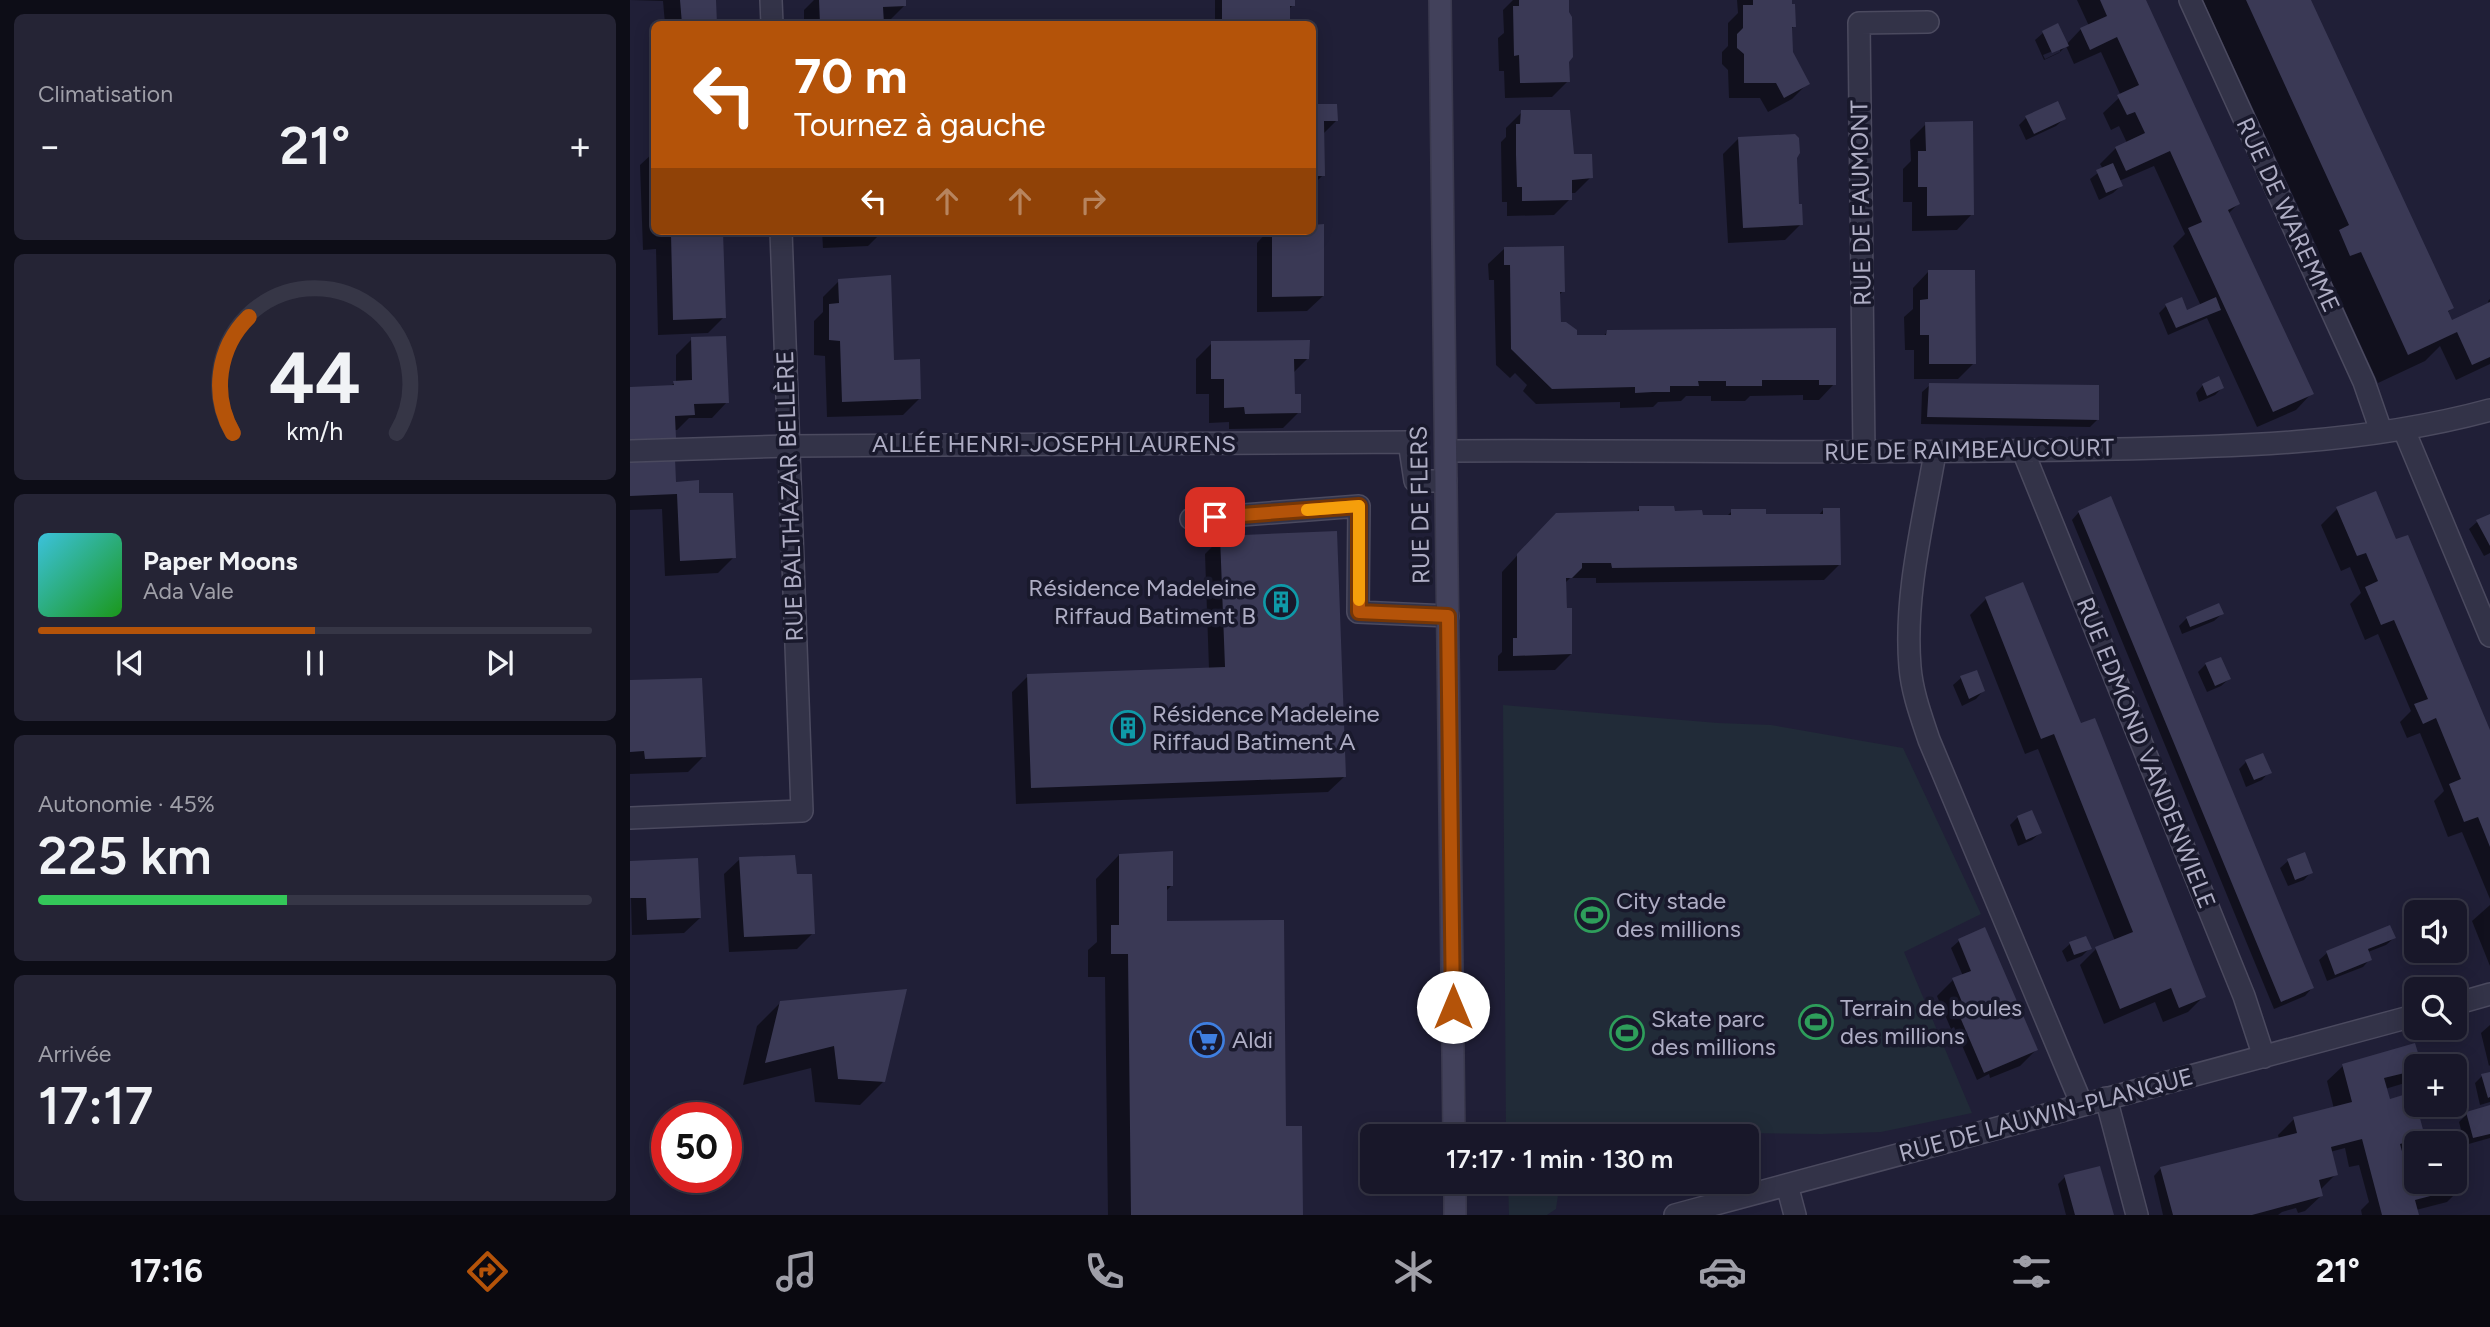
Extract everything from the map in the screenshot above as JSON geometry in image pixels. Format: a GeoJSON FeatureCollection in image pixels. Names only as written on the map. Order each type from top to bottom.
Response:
{"type":"FeatureCollection","features":[{"type":"Feature","properties":{"kind":"main road","name":"RUE DE FLERS"},"geometry":{"type":"LineString","coordinates":[[1440,0],[1454,1124]]}},
{"type":"Feature","properties":{"kind":"main road"},"geometry":{"type":"LineString","coordinates":[[1455,1194],[1455,1215]]}},
{"type":"Feature","properties":{"kind":"street"},"geometry":{"type":"LineString","coordinates":[[771,0],[772,21]]}},
{"type":"Feature","properties":{"kind":"street","name":"RUE DE WAREMME"},"geometry":{"type":"LineString","coordinates":[[2190,0],[2364,382],[2381,431]]}},
{"type":"Feature","properties":{"kind":"street","name":"RUE DE FAUMONT"},"geometry":{"type":"LineString","coordinates":[[1864,452],[1859,23],[1928,22]]}},
{"type":"Feature","properties":{"kind":"street","name":"RUE BALTHAZAR BELLÈRE"},"geometry":{"type":"LineString","coordinates":[[630,818],[802,811],[781,235]]}},
{"type":"Feature","properties":{"kind":"street","name":"RUE DE RAIMBEAUCOURT"},"geometry":{"type":"LineString","coordinates":[[1446,451],[1935,453],[2248,445],[2404,430],[2490,410]]}},
{"type":"Feature","properties":{"kind":"street"},"geometry":{"type":"LineString","coordinates":[[2404,430],[2490,636]]}},
{"type":"Feature","properties":{"kind":"street","name":"ALLÉE HENRI-JOSEPH LAURENS"},"geometry":{"type":"LineString","coordinates":[[630,451],[789,446],[1409,442],[1415,481],[1446,481]]}},
{"type":"Feature","properties":{"kind":"street","name":"RUE EDMOND VANDENWIELE"},"geometry":{"type":"LineString","coordinates":[[2023,451],[2244,996],[2264,1057]]}},
{"type":"Feature","properties":{"kind":"street"},"geometry":{"type":"LineString","coordinates":[[1935,453],[1913,587],[1909,632],[1910,668],[1917,706],[2082,1105]]}},
{"type":"Feature","properties":{"kind":"street"},"geometry":{"type":"LineString","coordinates":[[1191,519],[1359,506],[1359,612],[1448,616]]}},
{"type":"Feature","properties":{"kind":"street"},"geometry":{"type":"LineString","coordinates":[[2467,1001],[2490,994]]}},
{"type":"Feature","properties":{"kind":"street","name":"RUE DE LAUWIN-PLANQUE"},"geometry":{"type":"LineString","coordinates":[[1675,1215],[2404,1018]]}},
{"type":"Feature","properties":{"kind":"street"},"geometry":{"type":"LineString","coordinates":[[2106,1098],[2137,1215]]}},
{"type":"Feature","properties":{"kind":"street"},"geometry":{"type":"LineString","coordinates":[[1787,1185],[1795,1215]]}},
{"type":"Feature","properties":{"kind":"shaded area"},"geometry":{"type":"Polygon","coordinates":[[[1503,705],[1771,725],[1903,748],[1981,914],[1904,952],[1972,1113],[1881,1132],[1822,1134],[1759,1133],[1759,1124],[1506,1124],[1503,705]]]}},
{"type":"Feature","properties":{"kind":"shaded area"},"geometry":{"type":"Polygon","coordinates":[[[1508,1194],[1558,1194],[1556,1209],[1547,1215],[1509,1215],[1508,1194]]]}},
{"type":"Feature","properties":{"kind":"building"},"geometry":{"type":"Polygon","coordinates":[[[680,0],[716,0],[717,21],[682,21],[680,0]]]}},
{"type":"Feature","properties":{"kind":"building"},"geometry":{"type":"Polygon","coordinates":[[[819,0],[906,0],[906,6],[883,7],[884,21],[820,21],[819,0]]]}},
{"type":"Feature","properties":{"kind":"building"},"geometry":{"type":"Polygon","coordinates":[[[1222,0],[1295,0],[1295,6],[1290,6],[1290,21],[1222,21],[1222,0]]]}},
{"type":"Feature","properties":{"kind":"building"},"geometry":{"type":"Polygon","coordinates":[[[1519,0],[1569,0],[1573,57],[1569,62],[1570,82],[1520,83],[1519,55],[1514,56],[1513,6],[1519,6],[1519,0]]]}},
{"type":"Feature","properties":{"kind":"building"},"geometry":{"type":"Polygon","coordinates":[[[1753,0],[1792,0],[1792,4],[1795,4],[1793,52],[1810,84],[1784,98],[1776,83],[1744,83],[1744,54],[1737,48],[1737,34],[1743,28],[1743,5],[1753,5],[1753,0]]]}},
{"type":"Feature","properties":{"kind":"building"},"geometry":{"type":"Polygon","coordinates":[[[2100,0],[2146,0],[2240,204],[2228,210],[2314,394],[2273,412],[2188,228],[2202,222],[2170,151],[2126,171],[2115,147],[2145,133],[2135,112],[2127,115],[2117,95],[2139,85],[2117,37],[2090,50],[2080,28],[2107,16],[2100,0]]]}},
{"type":"Feature","properties":{"kind":"building"},"geometry":{"type":"Polygon","coordinates":[[[2246,0],[2311,0],[2454,308],[2448,311],[2452,320],[2490,302],[2490,357],[2472,365],[2457,332],[2408,355],[2361,252],[2350,256],[2339,230],[2349,225],[2246,0]]]}},
{"type":"Feature","properties":{"kind":"building"},"geometry":{"type":"Polygon","coordinates":[[[2058,23],[2069,46],[2052,53],[2042,31],[2058,23]]]}},
{"type":"Feature","properties":{"kind":"building"},"geometry":{"type":"Polygon","coordinates":[[[2058,101],[2066,119],[2034,134],[2025,116],[2058,101]]]}},
{"type":"Feature","properties":{"kind":"building"},"geometry":{"type":"Polygon","coordinates":[[[1316,104],[1337,104],[1338,121],[1324,121],[1325,176],[1316,176],[1316,104]]]}},
{"type":"Feature","properties":{"kind":"building"},"geometry":{"type":"Polygon","coordinates":[[[1521,110],[1570,110],[1574,154],[1592,154],[1593,178],[1572,180],[1572,200],[1522,201],[1522,187],[1517,187],[1516,155],[1516,124],[1520,124],[1521,110]]]}},
{"type":"Feature","properties":{"kind":"building"},"geometry":{"type":"Polygon","coordinates":[[[1973,121],[1974,215],[1927,216],[1927,187],[1918,187],[1918,151],[1926,151],[1925,122],[1973,121]]]}},
{"type":"Feature","properties":{"kind":"building"},"geometry":{"type":"Polygon","coordinates":[[[1795,134],[1799,138],[1799,204],[1802,204],[1803,225],[1743,228],[1738,137],[1795,134]]]}},
{"type":"Feature","properties":{"kind":"building"},"geometry":{"type":"Polygon","coordinates":[[[2113,163],[2123,186],[2106,193],[2096,170],[2113,163]]]}},
{"type":"Feature","properties":{"kind":"building"},"geometry":{"type":"Polygon","coordinates":[[[1324,224],[1324,296],[1272,297],[1272,235],[1316,235],[1316,225],[1324,224]]]}},
{"type":"Feature","properties":{"kind":"building"},"geometry":{"type":"Polygon","coordinates":[[[671,235],[723,235],[726,318],[673,320],[671,235]]]}},
{"type":"Feature","properties":{"kind":"building"},"geometry":{"type":"Polygon","coordinates":[[[1564,246],[1565,292],[1560,292],[1561,322],[1566,322],[1577,330],[1577,335],[1606,335],[1607,330],[1836,328],[1836,385],[1819,385],[1819,380],[1762,380],[1762,386],[1726,386],[1726,381],[1698,381],[1699,386],[1670,386],[1670,392],[1635,393],[1635,387],[1552,389],[1511,349],[1510,265],[1504,265],[1504,247],[1564,246]]]}},
{"type":"Feature","properties":{"kind":"building"},"geometry":{"type":"Polygon","coordinates":[[[1928,270],[1975,270],[1976,364],[1929,364],[1929,335],[1920,335],[1920,300],[1928,299],[1928,270]]]}},
{"type":"Feature","properties":{"kind":"building"},"geometry":{"type":"Polygon","coordinates":[[[891,275],[894,360],[920,359],[921,399],[842,402],[840,341],[829,340],[829,304],[839,303],[838,279],[891,275]]]}},
{"type":"Feature","properties":{"kind":"building"},"geometry":{"type":"Polygon","coordinates":[[[2182,297],[2187,310],[2216,297],[2221,310],[2176,328],[2165,304],[2182,297]]]}},
{"type":"Feature","properties":{"kind":"building"},"geometry":{"type":"Polygon","coordinates":[[[726,336],[729,403],[694,404],[695,415],[675,416],[676,438],[630,440],[630,387],[674,385],[673,381],[692,380],[691,337],[726,336]]]}},
{"type":"Feature","properties":{"kind":"building"},"geometry":{"type":"Polygon","coordinates":[[[1310,340],[1309,359],[1294,359],[1295,394],[1301,394],[1301,413],[1245,414],[1244,407],[1224,408],[1224,379],[1211,379],[1211,341],[1310,340]]]}},
{"type":"Feature","properties":{"kind":"building"},"geometry":{"type":"Polygon","coordinates":[[[2219,376],[2224,388],[2207,396],[2202,384],[2219,376]]]}},
{"type":"Feature","properties":{"kind":"building"},"geometry":{"type":"Polygon","coordinates":[[[1929,383],[2099,385],[2099,420],[1927,417],[1929,383]]]}},
{"type":"Feature","properties":{"kind":"building"},"geometry":{"type":"Polygon","coordinates":[[[675,458],[676,482],[699,480],[699,493],[733,493],[736,558],[680,561],[677,494],[630,496],[630,460],[675,458]]]}},
{"type":"Feature","properties":{"kind":"building"},"geometry":{"type":"Polygon","coordinates":[[[2376,491],[2396,539],[2408,535],[2490,730],[2490,847],[2478,817],[2464,822],[2449,784],[2461,779],[2436,718],[2423,724],[2414,704],[2428,699],[2394,620],[2381,625],[2365,587],[2378,581],[2366,553],[2357,556],[2336,507],[2376,491]]]}},
{"type":"Feature","properties":{"kind":"building"},"geometry":{"type":"Polygon","coordinates":[[[2111,496],[2314,988],[2281,1002],[2078,511],[2111,496]]]}},
{"type":"Feature","properties":{"kind":"building"},"geometry":{"type":"Polygon","coordinates":[[[1639,506],[1674,506],[1675,511],[1702,510],[1703,515],[1731,515],[1731,509],[1766,509],[1766,514],[1823,514],[1823,508],[1840,508],[1841,565],[1612,568],[1611,563],[1582,563],[1582,568],[1572,578],[1566,578],[1567,608],[1572,608],[1572,654],[1513,656],[1513,638],[1517,638],[1517,554],[1556,513],[1639,511],[1639,506]]]}},
{"type":"Feature","properties":{"kind":"building"},"geometry":{"type":"Polygon","coordinates":[[[2490,514],[2490,546],[2476,520],[2490,514]]]}},
{"type":"Feature","properties":{"kind":"building"},"geometry":{"type":"Polygon","coordinates":[[[1337,531],[1346,777],[1031,788],[1027,674],[1225,667],[1220,536],[1337,531]]]}},
{"type":"Feature","properties":{"kind":"building"},"geometry":{"type":"Polygon","coordinates":[[[2023,582],[2081,723],[2095,718],[2206,997],[2179,1008],[2171,988],[2120,1009],[2095,947],[2133,932],[2054,734],[2041,739],[1985,597],[2023,582]]]}},
{"type":"Feature","properties":{"kind":"building"},"geometry":{"type":"Polygon","coordinates":[[[2219,603],[2224,614],[2190,627],[2186,617],[2219,603]]]}},
{"type":"Feature","properties":{"kind":"building"},"geometry":{"type":"Polygon","coordinates":[[[2221,657],[2231,679],[2215,686],[2205,663],[2221,657]]]}},
{"type":"Feature","properties":{"kind":"building"},"geometry":{"type":"Polygon","coordinates":[[[1977,670],[1985,691],[1969,699],[1960,676],[1977,670]]]}},
{"type":"Feature","properties":{"kind":"building"},"geometry":{"type":"Polygon","coordinates":[[[702,678],[706,757],[645,759],[644,751],[630,752],[630,680],[702,678]]]}},
{"type":"Feature","properties":{"kind":"building"},"geometry":{"type":"Polygon","coordinates":[[[2263,753],[2272,773],[2254,780],[2245,760],[2263,753]]]}},
{"type":"Feature","properties":{"kind":"building"},"geometry":{"type":"Polygon","coordinates":[[[2032,810],[2042,833],[2026,840],[2017,816],[2032,810]]]}},
{"type":"Feature","properties":{"kind":"building","name":"Aldi"},"geometry":{"type":"Polygon","coordinates":[[[1173,851],[1173,886],[1167,886],[1167,921],[1284,920],[1286,1126],[1302,1126],[1303,1215],[1131,1215],[1128,954],[1111,954],[1111,925],[1119,925],[1119,854],[1173,851]]]}},
{"type":"Feature","properties":{"kind":"building"},"geometry":{"type":"Polygon","coordinates":[[[2305,852],[2313,873],[2295,880],[2287,859],[2305,852]]]}},
{"type":"Feature","properties":{"kind":"building"},"geometry":{"type":"Polygon","coordinates":[[[795,855],[797,874],[812,874],[815,934],[744,937],[739,857],[795,855]]]}},
{"type":"Feature","properties":{"kind":"building"},"geometry":{"type":"Polygon","coordinates":[[[698,858],[701,918],[647,920],[646,898],[630,898],[630,861],[698,858]]]}},
{"type":"Feature","properties":{"kind":"building"},"geometry":{"type":"Polygon","coordinates":[[[2390,925],[2396,938],[2368,949],[2372,960],[2335,975],[2326,951],[2390,925]]]}},
{"type":"Feature","properties":{"kind":"building"},"geometry":{"type":"Polygon","coordinates":[[[1985,927],[2038,1050],[1984,1073],[1960,1017],[1967,1014],[1952,978],[1971,971],[1958,939],[1985,927]]]}},
{"type":"Feature","properties":{"kind":"building"},"geometry":{"type":"Polygon","coordinates":[[[2086,936],[2092,949],[2074,955],[2069,942],[2086,936]]]}},
{"type":"Feature","properties":{"kind":"building"},"geometry":{"type":"Polygon","coordinates":[[[907,989],[885,1082],[838,1079],[834,1046],[765,1063],[780,1001],[907,989]]]}},
{"type":"Feature","properties":{"kind":"building"},"geometry":{"type":"Polygon","coordinates":[[[2415,1043],[2418,1054],[2404,1054],[2404,1073],[2384,1078],[2390,1099],[2404,1095],[2404,1117],[2420,1117],[2423,1131],[2404,1131],[2404,1143],[2400,1144],[2404,1159],[2404,1194],[2438,1194],[2415,1200],[2419,1215],[2382,1215],[2362,1139],[2331,1147],[2338,1175],[2319,1180],[2323,1196],[2252,1215],[2173,1215],[2160,1167],[2297,1133],[2293,1117],[2352,1102],[2342,1064],[2415,1043]]]}},
{"type":"Feature","properties":{"kind":"building"},"geometry":{"type":"Polygon","coordinates":[[[2490,1072],[2490,1097],[2488,1098],[2481,1074],[2490,1072]]]}},
{"type":"Feature","properties":{"kind":"building"},"geometry":{"type":"Polygon","coordinates":[[[2490,1105],[2490,1134],[2473,1138],[2467,1112],[2490,1105]]]}},
{"type":"Feature","properties":{"kind":"building"},"geometry":{"type":"Polygon","coordinates":[[[2100,1166],[2114,1215],[2075,1215],[2064,1175],[2100,1166]]]}},
{"type":"Feature","properties":{"kind":"slow traffic"},"geometry":{"type":"LineString","coordinates":[[1307,510],[1359,506],[1359,600]]}},
{"type":"Feature","properties":{"kind":"place","name":"Résidence Madeleine Riffaud Batiment B"},"geometry":{"type":"Point","coordinates":[1281,602]}},
{"type":"Feature","properties":{"kind":"place","name":"Résidence Madeleine Riffaud Batiment A"},"geometry":{"type":"Point","coordinates":[1128,728]}},
{"type":"Feature","properties":{"kind":"place","name":"City stade des millions"},"geometry":{"type":"Point","coordinates":[1592,915]}},
{"type":"Feature","properties":{"kind":"place","name":"Terrain de boules des millions"},"geometry":{"type":"Point","coordinates":[1816,1022]}},
{"type":"Feature","properties":{"kind":"place","name":"Skate parc des millions"},"geometry":{"type":"Point","coordinates":[1627,1033]}},
{"type":"Feature","properties":{"kind":"place","name":"Aldi"},"geometry":{"type":"Point","coordinates":[1207,1040]}},
{"type":"Feature","properties":{"kind":"route"},"geometry":{"type":"LineString","coordinates":[[1215,517],[1359,506],[1359,612],[1448,616],[1453,1007]]}}]}
